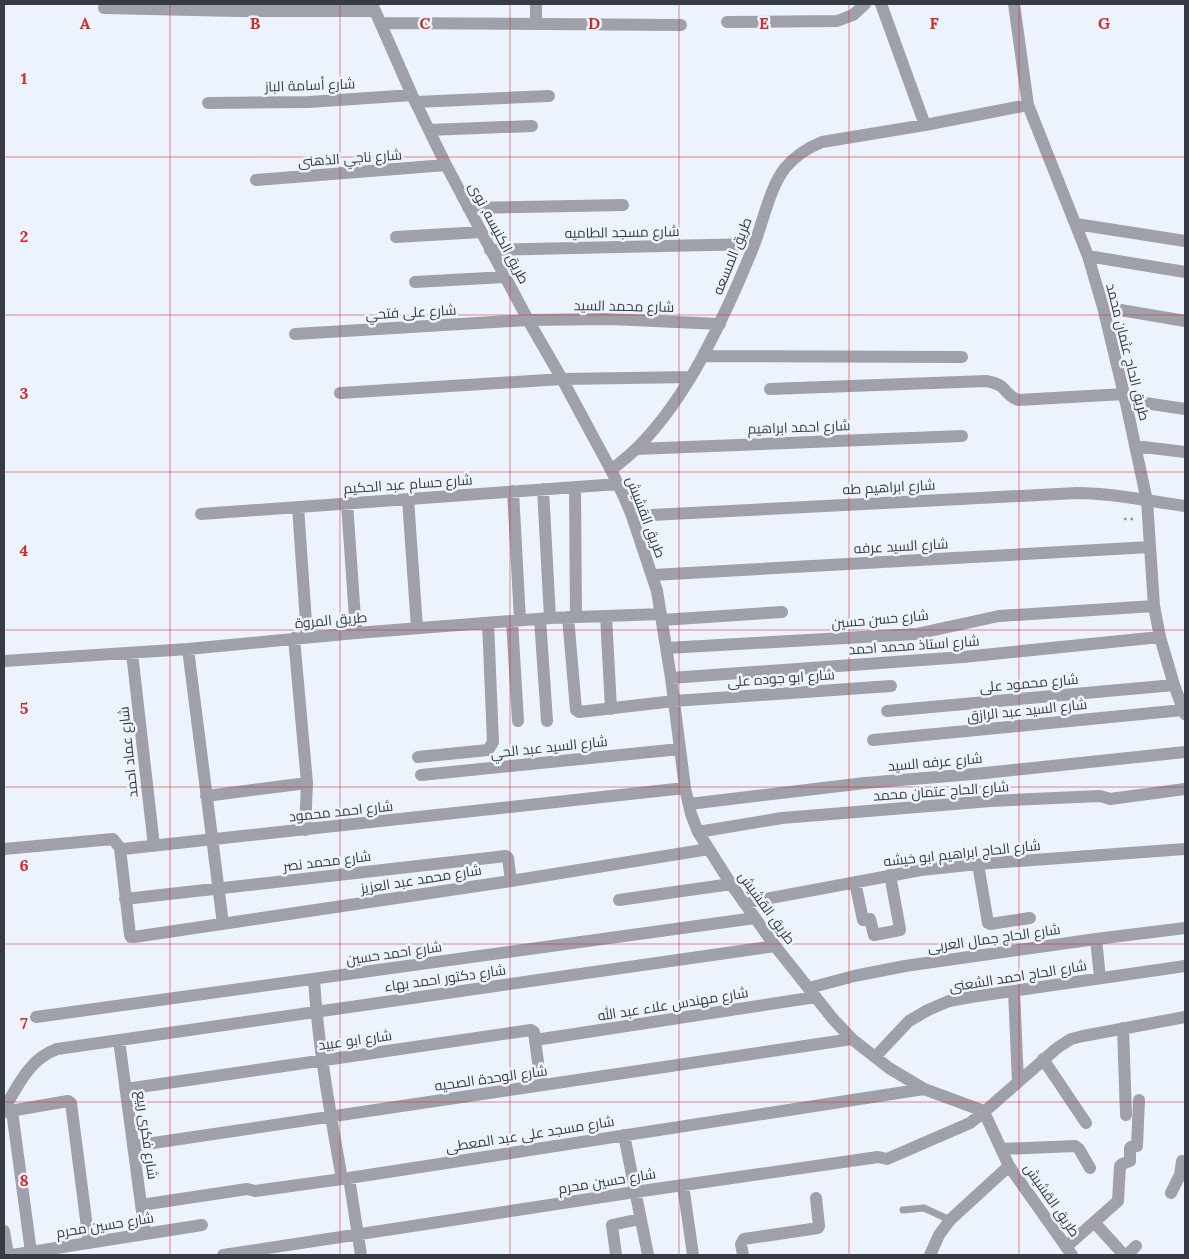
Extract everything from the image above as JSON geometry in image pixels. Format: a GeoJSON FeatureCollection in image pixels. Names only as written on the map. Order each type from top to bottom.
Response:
{"type":"FeatureCollection","features":[{"type":"Feature","properties":{"kind":"street"},"geometry":{"type":"LineString","coordinates":[[536,4],[536,24]]}},
{"type":"Feature","properties":{"kind":"street"},"geometry":{"type":"LineString","coordinates":[[727,22],[837,21],[853,15],[865,4]]}},
{"type":"Feature","properties":{"kind":"street"},"geometry":{"type":"LineString","coordinates":[[881,4],[925,125]]}},
{"type":"Feature","properties":{"kind":"street","name":"طريق الحاج عثمان محمد"},"geometry":{"type":"LineString","coordinates":[[1014,4],[1028,105],[1088,256],[1125,397],[1147,500],[1154,606],[1160,637],[1184,712]]}},
{"type":"Feature","properties":{"kind":"street"},"geometry":{"type":"LineString","coordinates":[[104,8],[376,13],[536,24],[681,25]]}},
{"type":"Feature","properties":{"kind":"street","name":"طريق الكنيسه, نوى"},"geometry":{"type":"LineString","coordinates":[[376,13],[414,99],[468,208],[611,470]]}},
{"type":"Feature","properties":{"kind":"street","name":"شارع أسامة الباز"},"geometry":{"type":"LineString","coordinates":[[208,102],[309,102],[549,96]]}},
{"type":"Feature","properties":{"kind":"street","name":"طريق المسعه"},"geometry":{"type":"LineString","coordinates":[[611,470],[636,449],[666,415],[691,377],[720,324],[754,244],[776,183],[795,158],[807,148],[822,142],[1028,105]]}},
{"type":"Feature","properties":{"kind":"street"},"geometry":{"type":"LineString","coordinates":[[429,130],[532,126]]}},
{"type":"Feature","properties":{"kind":"street","name":"شارع ناجي الذهنى"},"geometry":{"type":"LineString","coordinates":[[256,180],[446,165]]}},
{"type":"Feature","properties":{"kind":"street"},"geometry":{"type":"LineString","coordinates":[[468,208],[623,205]]}},
{"type":"Feature","properties":{"kind":"street"},"geometry":{"type":"LineString","coordinates":[[1076,224],[1185,241]]}},
{"type":"Feature","properties":{"kind":"street"},"geometry":{"type":"LineString","coordinates":[[396,237],[481,232]]}},
{"type":"Feature","properties":{"kind":"street","name":"شارع مسجد الطاميه"},"geometry":{"type":"LineString","coordinates":[[490,250],[754,244]]}},
{"type":"Feature","properties":{"kind":"street"},"geometry":{"type":"LineString","coordinates":[[1088,256],[1185,272]]}},
{"type":"Feature","properties":{"kind":"street"},"geometry":{"type":"LineString","coordinates":[[415,282],[505,277]]}},
{"type":"Feature","properties":{"kind":"street"},"geometry":{"type":"LineString","coordinates":[[1102,307],[1185,320]]}},
{"type":"Feature","properties":{"kind":"street","name":"شارع محمد السيد"},"geometry":{"type":"LineString","coordinates":[[528,320],[611,319],[720,324]]}},
{"type":"Feature","properties":{"kind":"street","name":"شارع على فتحي"},"geometry":{"type":"LineString","coordinates":[[295,334],[528,320]]}},
{"type":"Feature","properties":{"kind":"street"},"geometry":{"type":"LineString","coordinates":[[703,356],[962,357]]}},
{"type":"Feature","properties":{"kind":"street"},"geometry":{"type":"LineString","coordinates":[[340,393],[562,379],[691,377]]}},
{"type":"Feature","properties":{"kind":"street"},"geometry":{"type":"LineString","coordinates":[[770,389],[986,381],[1002,387],[1012,398],[1018,400],[1125,397],[1185,409]]}},
{"type":"Feature","properties":{"kind":"street","name":"شارع احمد ابراهيم"},"geometry":{"type":"LineString","coordinates":[[636,449],[962,436]]}},
{"type":"Feature","properties":{"kind":"street"},"geometry":{"type":"LineString","coordinates":[[1135,446],[1185,452]]}},
{"type":"Feature","properties":{"kind":"street","name":"طريق القشيش"},"geometry":{"type":"LineString","coordinates":[[611,470],[632,516],[653,575],[662,617],[688,804],[698,832],[730,884],[775,946],[833,1019],[852,1039],[889,1068],[924,1088],[984,1112],[1009,1166],[1069,1251]]}},
{"type":"Feature","properties":{"kind":"street","name":"شارع حسام عبد الحكيم"},"geometry":{"type":"LineString","coordinates":[[201,514],[618,484]]}},
{"type":"Feature","properties":{"kind":"street"},"geometry":{"type":"LineString","coordinates":[[572,617],[575,487]]}},
{"type":"Feature","properties":{"kind":"street"},"geometry":{"type":"LineString","coordinates":[[543,489],[547,721]]}},
{"type":"Feature","properties":{"kind":"street"},"geometry":{"type":"LineString","coordinates":[[513,491],[518,721]]}},
{"type":"Feature","properties":{"kind":"street","name":"شارع ابراهيم طه"},"geometry":{"type":"LineString","coordinates":[[632,516],[1077,493],[1098,493],[1185,506]]}},
{"type":"Feature","properties":{"kind":"street"},"geometry":{"type":"LineString","coordinates":[[408,499],[417,628]]}},
{"type":"Feature","properties":{"kind":"street"},"geometry":{"type":"LineString","coordinates":[[348,503],[356,633]]}},
{"type":"Feature","properties":{"kind":"street"},"geometry":{"type":"LineString","coordinates":[[298,507],[307,637]]}},
{"type":"Feature","properties":{"kind":"street","name":"شارع السيد عرفه"},"geometry":{"type":"LineString","coordinates":[[653,575],[1150,547]]}},
{"type":"Feature","properties":{"kind":"street","name":"شارع حسن حسين"},"geometry":{"type":"LineString","coordinates":[[666,648],[916,634],[1000,616],[1154,606]]}},
{"type":"Feature","properties":{"kind":"street","name":"طريق المروة"},"geometry":{"type":"LineString","coordinates":[[4,661],[188,649],[294,638],[545,618],[662,617],[782,612]]}},
{"type":"Feature","properties":{"kind":"street"},"geometry":{"type":"LineString","coordinates":[[606,616],[611,709]]}},
{"type":"Feature","properties":{"kind":"street","name":"شارع ابو جوده على"},"geometry":{"type":"LineString","coordinates":[[572,617],[576,710],[579,712],[674,701],[891,686]]}},
{"type":"Feature","properties":{"kind":"street"},"geometry":{"type":"LineString","coordinates":[[418,757],[488,750],[493,742],[488,623]]}},
{"type":"Feature","properties":{"kind":"street","name":"شارع استاذ محمد احمد"},"geometry":{"type":"LineString","coordinates":[[671,678],[963,658],[1160,637]]}},
{"type":"Feature","properties":{"kind":"street"},"geometry":{"type":"LineString","coordinates":[[294,638],[307,783],[305,830]]}},
{"type":"Feature","properties":{"kind":"street"},"geometry":{"type":"LineString","coordinates":[[188,649],[223,924]]}},
{"type":"Feature","properties":{"kind":"street","name":"شارع عماد احمد"},"geometry":{"type":"LineString","coordinates":[[132,653],[154,846]]}},
{"type":"Feature","properties":{"kind":"street","name":"شارع محمود على"},"geometry":{"type":"LineString","coordinates":[[887,711],[1174,685]]}},
{"type":"Feature","properties":{"kind":"street","name":"شارع السيد عبد الرازق"},"geometry":{"type":"LineString","coordinates":[[873,740],[1184,712]]}},
{"type":"Feature","properties":{"kind":"street","name":"شارع السيد عبد الحي"},"geometry":{"type":"LineString","coordinates":[[421,774],[680,749]]}},
{"type":"Feature","properties":{"kind":"street","name":"شارع عرفه السيد"},"geometry":{"type":"LineString","coordinates":[[688,804],[865,783],[985,773],[1185,752]]}},
{"type":"Feature","properties":{"kind":"street"},"geometry":{"type":"LineString","coordinates":[[206,796],[307,783]]}},
{"type":"Feature","properties":{"kind":"street","name":"شارع احمد محمود"},"geometry":{"type":"LineString","coordinates":[[4,850],[113,839],[123,849],[686,788]]}},
{"type":"Feature","properties":{"kind":"street","name":"شارع الحاج عتمان محمد"},"geometry":{"type":"LineString","coordinates":[[698,832],[782,818],[991,801],[1100,796],[1110,799],[1185,789]]}},
{"type":"Feature","properties":{"kind":"street"},"geometry":{"type":"LineString","coordinates":[[120,848],[125,899]]}},
{"type":"Feature","properties":{"kind":"street","name":"شارع محمد عبد العزيز"},"geometry":{"type":"LineString","coordinates":[[125,899],[130,935],[131,937],[137,937],[709,849]]}},
{"type":"Feature","properties":{"kind":"street","name":"شارع الحاج ابراهيم ابو خيشه"},"geometry":{"type":"LineString","coordinates":[[744,902],[921,870],[978,864],[1185,850]]}},
{"type":"Feature","properties":{"kind":"street","name":"شارع محمد نصر"},"geometry":{"type":"LineString","coordinates":[[125,899],[506,856],[509,859],[510,881]]}},
{"type":"Feature","properties":{"kind":"street"},"geometry":{"type":"LineString","coordinates":[[978,864],[988,923],[1030,918]]}},
{"type":"Feature","properties":{"kind":"street"},"geometry":{"type":"LineString","coordinates":[[855,882],[863,920],[870,918],[873,934],[900,930],[890,875]]}},
{"type":"Feature","properties":{"kind":"street"},"geometry":{"type":"LineString","coordinates":[[619,900],[730,884]]}},
{"type":"Feature","properties":{"kind":"street","name":"شارع احمد حسين"},"geometry":{"type":"LineString","coordinates":[[36,1017],[755,918]]}},
{"type":"Feature","properties":{"kind":"street","name":"شارع الحاج جمال العربى"},"geometry":{"type":"LineString","coordinates":[[812,993],[854,976],[905,966],[1185,928]]}},
{"type":"Feature","properties":{"kind":"street"},"geometry":{"type":"LineString","coordinates":[[1096,939],[1100,978]]}},
{"type":"Feature","properties":{"kind":"street","name":"شارع دكتور احمد بهاء"},"geometry":{"type":"LineString","coordinates":[[7,1111],[25,1073],[47,1053],[57,1049],[775,946]]}},
{"type":"Feature","properties":{"kind":"street","name":"شارع الحاج احمد الشعنى"},"geometry":{"type":"LineString","coordinates":[[875,1057],[909,1021],[949,1001],[971,996],[1185,966]]}},
{"type":"Feature","properties":{"kind":"street"},"geometry":{"type":"LineString","coordinates":[[314,979],[316,1012],[331,1117],[358,1235],[360,1255]]}},
{"type":"Feature","properties":{"kind":"street"},"geometry":{"type":"LineString","coordinates":[[1014,991],[1018,1082]]}},
{"type":"Feature","properties":{"kind":"street","name":"شارع مهندس علاء عبد الله"},"geometry":{"type":"LineString","coordinates":[[536,1040],[812,993]]}},
{"type":"Feature","properties":{"kind":"street","name":"شارع حسين محرم"},"geometry":{"type":"LineString","coordinates":[[224,1255],[683,1185],[878,1157],[887,1159],[965,1125],[984,1112],[1043,1059],[1071,1039],[1185,1017]]}},
{"type":"Feature","properties":{"kind":"street"},"geometry":{"type":"LineString","coordinates":[[1123,1028],[1126,1115]]}},
{"type":"Feature","properties":{"kind":"street","name":"شارع ابو عبيد"},"geometry":{"type":"LineString","coordinates":[[126,1089],[531,1030],[534,1032],[536,1040]]}},
{"type":"Feature","properties":{"kind":"street","name":"شارع الوحدة الصحيه"},"geometry":{"type":"LineString","coordinates":[[134,1146],[852,1039]]}},
{"type":"Feature","properties":{"kind":"street","name":"شارع فكرى ربيع"},"geometry":{"type":"LineString","coordinates":[[119,1040],[145,1234]]}},
{"type":"Feature","properties":{"kind":"street"},"geometry":{"type":"LineString","coordinates":[[536,1040],[541,1085]]}},
{"type":"Feature","properties":{"kind":"street"},"geometry":{"type":"LineString","coordinates":[[1043,1059],[1086,1123]]}},
{"type":"Feature","properties":{"kind":"street","name":"شارع مسجد على عبد المعطى"},"geometry":{"type":"LineString","coordinates":[[141,1205],[247,1189],[254,1191],[346,1178],[924,1088]]}},
{"type":"Feature","properties":{"kind":"street"},"geometry":{"type":"LineString","coordinates":[[1069,1251],[1094,1222],[1118,1201],[1120,1166],[1130,1162],[1130,1148],[1137,1146],[1139,1100]]}},
{"type":"Feature","properties":{"kind":"street"},"geometry":{"type":"LineString","coordinates":[[31,1252],[7,1111],[68,1101],[72,1105],[90,1243]]}},
{"type":"Feature","properties":{"kind":"street"},"geometry":{"type":"LineString","coordinates":[[624,1135],[648,1255]]}},
{"type":"Feature","properties":{"kind":"street"},"geometry":{"type":"LineString","coordinates":[[1001,1149],[1074,1146],[1079,1149],[1090,1168]]}},
{"type":"Feature","properties":{"kind":"street"},"geometry":{"type":"LineString","coordinates":[[930,1255],[939,1235],[950,1220],[1009,1166]]}},
{"type":"Feature","properties":{"kind":"street"},"geometry":{"type":"LineString","coordinates":[[1171,1193],[1183,1167]]}},
{"type":"Feature","properties":{"kind":"street"},"geometry":{"type":"LineString","coordinates":[[683,1185],[693,1255]]}},
{"type":"Feature","properties":{"kind":"street"},"geometry":{"type":"LineString","coordinates":[[742,1255],[741,1244],[744,1239],[818,1228],[816,1198]]}},
{"type":"Feature","properties":{"kind":"street"},"geometry":{"type":"LineString","coordinates":[[616,1255],[612,1225],[640,1219]]}},
{"type":"Feature","properties":{"kind":"street"},"geometry":{"type":"LineString","coordinates":[[1094,1222],[1129,1252]]}},
{"type":"Feature","properties":{"kind":"street","name":"شارع حسين محرم"},"geometry":{"type":"LineString","coordinates":[[12,1255],[202,1225]]}},
{"type":"Feature","properties":{"kind":"street"},"geometry":{"type":"LineString","coordinates":[[4,1231],[8,1255]]}},
{"type":"Feature","properties":{"kind":"lane"},"geometry":{"type":"LineString","coordinates":[[903,1210],[925,1208],[950,1220]]}}]}
